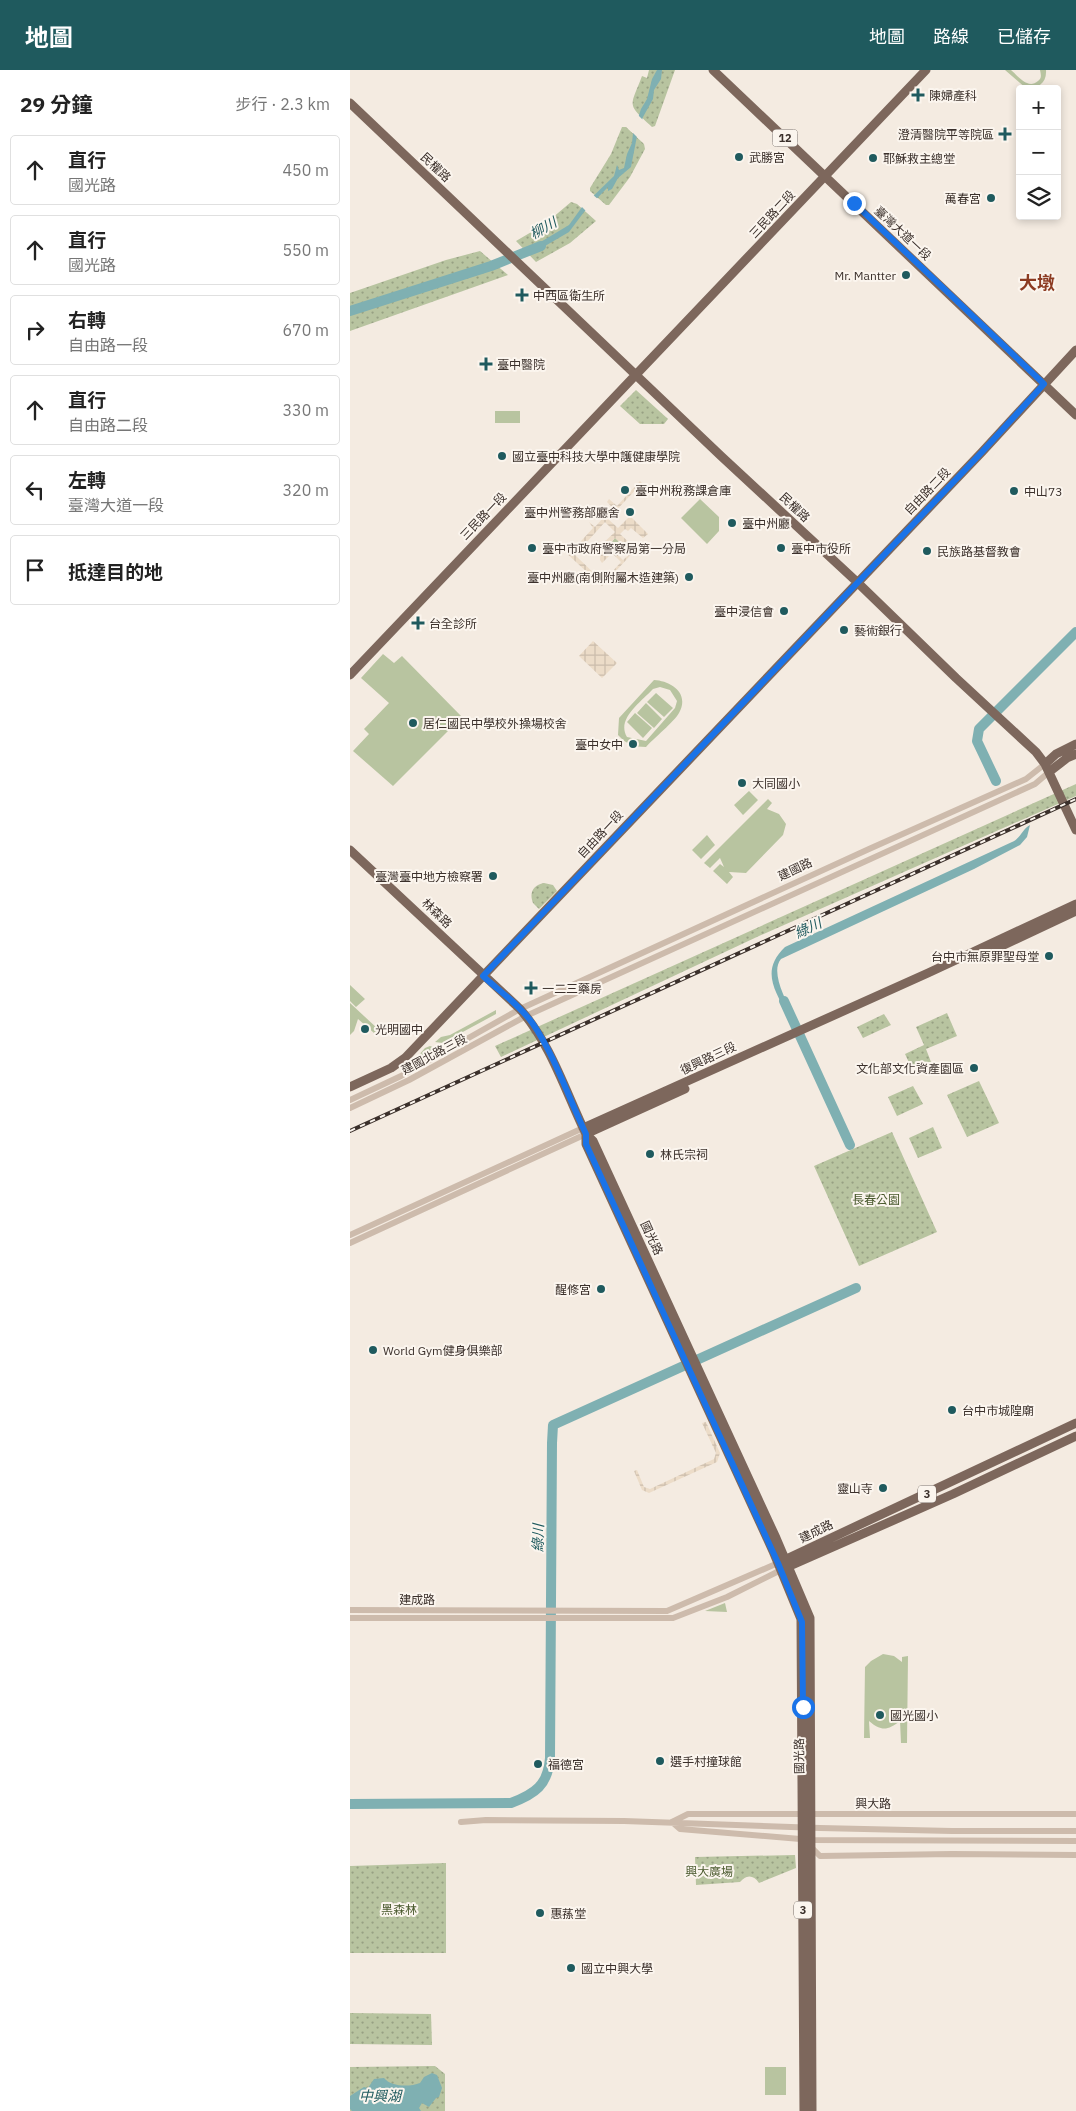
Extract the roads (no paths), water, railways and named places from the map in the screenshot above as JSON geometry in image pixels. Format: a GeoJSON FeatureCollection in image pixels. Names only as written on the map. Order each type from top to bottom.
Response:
{"type":"FeatureCollection","features":[{"type":"Feature","properties":{"kind":"main road","name":"臺灣大道一段"},"geometry":{"type":"LineString","coordinates":[[713,70],[1076,415]]}},
{"type":"Feature","properties":{"kind":"main road","name":"三民路二段"},"geometry":{"type":"LineString","coordinates":[[635,375],[723,285],[926,70]]}},
{"type":"Feature","properties":{"kind":"main road","name":"民權路"},"geometry":{"type":"LineString","coordinates":[[350,103],[635,375],[1036,752],[1047,768],[1076,830]]}},
{"type":"Feature","properties":{"kind":"main road","name":"自由路二段"},"geometry":{"type":"LineString","coordinates":[[857,582],[988,446],[1076,350]]}},
{"type":"Feature","properties":{"kind":"main road","name":"三民路一段"},"geometry":{"type":"LineString","coordinates":[[350,675],[635,375]]}},
{"type":"Feature","properties":{"kind":"main road","name":"自由路一段"},"geometry":{"type":"LineString","coordinates":[[350,1087],[391,1068],[405,1058],[857,582]]}},
{"type":"Feature","properties":{"kind":"main road","name":"建國路"},"geometry":{"type":"LineString","coordinates":[[1047,768],[1056,754],[1076,744]]}},
{"type":"Feature","properties":{"kind":"main road","name":"建國路"},"geometry":{"type":"LineString","coordinates":[[1047,768],[1076,754]]}},
{"type":"Feature","properties":{"kind":"main road","name":"林森路"},"geometry":{"type":"LineString","coordinates":[[350,850],[483,976]]}},
{"type":"Feature","properties":{"kind":"main road","name":"復興路三段"},"geometry":{"type":"LineString","coordinates":[[584,1132],[1076,904]]}},
{"type":"Feature","properties":{"kind":"main road","name":"復興路三段"},"geometry":{"type":"LineString","coordinates":[[800,1033],[1076,911]]}},
{"type":"Feature","properties":{"kind":"main road","name":"國光路"},"geometry":{"type":"LineString","coordinates":[[483,976],[523,1013],[542,1040],[584,1132],[593,1141],[687,1357],[783,1565],[802,1622],[810,1843],[812,2111]]}},
{"type":"Feature","properties":{"kind":"main road","name":"建成路"},"geometry":{"type":"LineString","coordinates":[[783,1565],[1076,1423]]}},
{"type":"Feature","properties":{"kind":"main road","name":"建成路"},"geometry":{"type":"LineString","coordinates":[[783,1565],[953,1494],[1076,1436]]}},
{"type":"Feature","properties":{"kind":"main road","name":"國光路"},"geometry":{"type":"LineString","coordinates":[[804,2111],[810,1843]]}},
{"type":"Feature","properties":{"kind":"street","name":"建國路"},"geometry":{"type":"LineString","coordinates":[[523,1013],[1035,784],[1047,768]]}},
{"type":"Feature","properties":{"kind":"street","name":"建國北路三段"},"geometry":{"type":"LineString","coordinates":[[350,1100],[523,1013]]}},
{"type":"Feature","properties":{"kind":"street","name":"建國北路三段"},"geometry":{"type":"LineString","coordinates":[[350,1108],[409,1080],[523,1013]]}},
{"type":"Feature","properties":{"kind":"street","name":"復興路三段"},"geometry":{"type":"LineString","coordinates":[[350,1235],[584,1132]]}},
{"type":"Feature","properties":{"kind":"street","name":"復興路三段"},"geometry":{"type":"LineString","coordinates":[[350,1242],[584,1132]]}},
{"type":"Feature","properties":{"kind":"street","name":"建成路"},"geometry":{"type":"LineString","coordinates":[[350,1610],[667,1611],[783,1565]]}},
{"type":"Feature","properties":{"kind":"street","name":"建成路"},"geometry":{"type":"LineString","coordinates":[[350,1618],[673,1618],[728,1598],[783,1565]]}},
{"type":"Feature","properties":{"kind":"street","name":"興大路"},"geometry":{"type":"LineString","coordinates":[[672,1822],[688,1814],[1076,1814]]}},
{"type":"Feature","properties":{"kind":"street","name":"興大路"},"geometry":{"type":"LineString","coordinates":[[461,1822],[553,1820],[672,1822],[808,1828],[1076,1831]]}},
{"type":"Feature","properties":{"kind":"street","name":"興大路"},"geometry":{"type":"LineString","coordinates":[[672,1822],[680,1830],[810,1843],[1076,1841]]}},
{"type":"Feature","properties":{"kind":"street","name":"興大路"},"geometry":{"type":"LineString","coordinates":[[810,1843],[820,1856],[1076,1855]]}},
{"type":"Feature","properties":{"kind":"water","name":"柳川"},"geometry":{"type":"Polygon","coordinates":[[[657,70],[662,70],[661,79],[654,90],[653,99],[643,117],[631,167],[618,178],[612,189],[608,191],[608,187],[584,212],[569,232],[533,253],[525,247],[531,247],[569,225],[582,207],[614,176],[617,165],[619,170],[624,168],[641,109],[647,99],[652,79],[657,70]]]}},
{"type":"Feature","properties":{"kind":"water"},"geometry":{"type":"Polygon","coordinates":[[[1030,825],[1027,837],[1020,845],[974,869],[781,959],[777,971],[780,986],[791,1013],[787,1014],[772,980],[773,964],[785,947],[1012,842],[1030,825]]]}},
{"type":"Feature","properties":{"kind":"water","name":"中興湖"},"geometry":{"type":"Polygon","coordinates":[[[432,2073],[437,2075],[442,2088],[439,2097],[429,2107],[422,2103],[419,2108],[421,2111],[352,2111],[350,2109],[350,2096],[364,2087],[368,2088],[374,2079],[384,2078],[396,2085],[411,2085],[420,2083],[424,2077],[432,2073]]]}},
{"type":"Feature","properties":{"kind":"waterway","name":"柳川"},"geometry":{"type":"LineString","coordinates":[[350,311],[491,266],[541,246]]}},
{"type":"Feature","properties":{"kind":"waterway","name":"綠川"},"geometry":{"type":"LineString","coordinates":[[996,781],[977,741],[979,729],[1076,632]]}},
{"type":"Feature","properties":{"kind":"waterway","name":"綠川"},"geometry":{"type":"LineString","coordinates":[[784,1001],[850,1145]]}},
{"type":"Feature","properties":{"kind":"waterway","name":"綠川"},"geometry":{"type":"LineString","coordinates":[[350,1804],[511,1803],[527,1796],[539,1787],[546,1775],[550,1758],[553,1425],[856,1288]]}},
{"type":"Feature","properties":{"kind":"railway"},"geometry":{"type":"LineString","coordinates":[[350,1131],[1076,799]]}},
{"type":"Feature","properties":{"kind":"place","name":"陳婦產科"},"geometry":{"type":"Point","coordinates":[918,95]}},
{"type":"Feature","properties":{"kind":"place","name":"澄清醫院平等院區"},"geometry":{"type":"Point","coordinates":[1005,134]}},
{"type":"Feature","properties":{"kind":"place","name":"武勝宮"},"geometry":{"type":"Point","coordinates":[739,157]}},
{"type":"Feature","properties":{"kind":"place","name":"耶穌救主總堂"},"geometry":{"type":"Point","coordinates":[873,158]}},
{"type":"Feature","properties":{"kind":"place","name":"萬春宮"},"geometry":{"type":"Point","coordinates":[991,198]}},
{"type":"Feature","properties":{"kind":"place","name":"Mr. Mantter"},"geometry":{"type":"Point","coordinates":[906,275]}},
{"type":"Feature","properties":{"kind":"place","name":"中西區衛生所"},"geometry":{"type":"Point","coordinates":[522,295]}},
{"type":"Feature","properties":{"kind":"place","name":"臺中醫院"},"geometry":{"type":"Point","coordinates":[486,364]}},
{"type":"Feature","properties":{"kind":"place","name":"國立臺中科技大學中護健康學院"},"geometry":{"type":"Point","coordinates":[502,456]}},
{"type":"Feature","properties":{"kind":"place","name":"臺中州稅務課倉庫"},"geometry":{"type":"Point","coordinates":[625,490]}},
{"type":"Feature","properties":{"kind":"place","name":"中山73"},"geometry":{"type":"Point","coordinates":[1014,491]}},
{"type":"Feature","properties":{"kind":"place","name":"臺中州警務部廳舍"},"geometry":{"type":"Point","coordinates":[630,512]}},
{"type":"Feature","properties":{"kind":"place","name":"臺中州廳"},"geometry":{"type":"Point","coordinates":[732,523]}},
{"type":"Feature","properties":{"kind":"place","name":"臺中市政府警察局第一分局"},"geometry":{"type":"Point","coordinates":[532,548]}},
{"type":"Feature","properties":{"kind":"place","name":"臺中市役所"},"geometry":{"type":"Point","coordinates":[781,548]}},
{"type":"Feature","properties":{"kind":"place","name":"民族路基督教會"},"geometry":{"type":"Point","coordinates":[927,551]}},
{"type":"Feature","properties":{"kind":"place","name":"臺中州廳(南側附屬木造建築)"},"geometry":{"type":"Point","coordinates":[689,577]}},
{"type":"Feature","properties":{"kind":"place","name":"臺中浸信會"},"geometry":{"type":"Point","coordinates":[784,611]}},
{"type":"Feature","properties":{"kind":"place","name":"台全診所"},"geometry":{"type":"Point","coordinates":[418,623]}},
{"type":"Feature","properties":{"kind":"place","name":"藝術銀行"},"geometry":{"type":"Point","coordinates":[844,630]}},
{"type":"Feature","properties":{"kind":"place","name":"居仁國民中學校外操場校舍"},"geometry":{"type":"Point","coordinates":[413,723]}},
{"type":"Feature","properties":{"kind":"place","name":"臺中女中"},"geometry":{"type":"Point","coordinates":[633,744]}},
{"type":"Feature","properties":{"kind":"place","name":"大同國小"},"geometry":{"type":"Point","coordinates":[742,783]}},
{"type":"Feature","properties":{"kind":"place","name":"臺灣臺中地方檢察署"},"geometry":{"type":"Point","coordinates":[493,876]}},
{"type":"Feature","properties":{"kind":"place","name":"台中市無原罪聖母堂"},"geometry":{"type":"Point","coordinates":[1049,956]}},
{"type":"Feature","properties":{"kind":"place","name":"一二三藥房"},"geometry":{"type":"Point","coordinates":[531,988]}},
{"type":"Feature","properties":{"kind":"place","name":"光明國中"},"geometry":{"type":"Point","coordinates":[365,1029]}},
{"type":"Feature","properties":{"kind":"place","name":"文化部文化資產園區"},"geometry":{"type":"Point","coordinates":[974,1068]}},
{"type":"Feature","properties":{"kind":"place","name":"林氏宗祠"},"geometry":{"type":"Point","coordinates":[650,1154]}},
{"type":"Feature","properties":{"kind":"place","name":"醒修宮"},"geometry":{"type":"Point","coordinates":[601,1289]}},
{"type":"Feature","properties":{"kind":"place","name":"World Gym健身俱樂部"},"geometry":{"type":"Point","coordinates":[373,1350]}},
{"type":"Feature","properties":{"kind":"place","name":"台中市城隍廟"},"geometry":{"type":"Point","coordinates":[952,1410]}},
{"type":"Feature","properties":{"kind":"place","name":"靈山寺"},"geometry":{"type":"Point","coordinates":[883,1488]}},
{"type":"Feature","properties":{"kind":"place","name":"國光國小"},"geometry":{"type":"Point","coordinates":[880,1715]}},
{"type":"Feature","properties":{"kind":"place","name":"選手村撞球館"},"geometry":{"type":"Point","coordinates":[660,1761]}},
{"type":"Feature","properties":{"kind":"place","name":"福德宮"},"geometry":{"type":"Point","coordinates":[538,1764]}},
{"type":"Feature","properties":{"kind":"place","name":"惠蓀堂"},"geometry":{"type":"Point","coordinates":[540,1913]}},
{"type":"Feature","properties":{"kind":"place","name":"國立中興大學"},"geometry":{"type":"Point","coordinates":[571,1968]}},
{"type":"Feature","properties":{"kind":"district","name":"大墩"},"geometry":{"type":"Point","coordinates":[1037,282]}},
{"type":"Feature","properties":{"kind":"park label","name":"長春公園"},"geometry":{"type":"Point","coordinates":[876,1199]}},
{"type":"Feature","properties":{"kind":"park label","name":"興大廣場"},"geometry":{"type":"Point","coordinates":[709,1871]}},
{"type":"Feature","properties":{"kind":"park label","name":"黑森林"},"geometry":{"type":"Point","coordinates":[399,1909]}}]}
